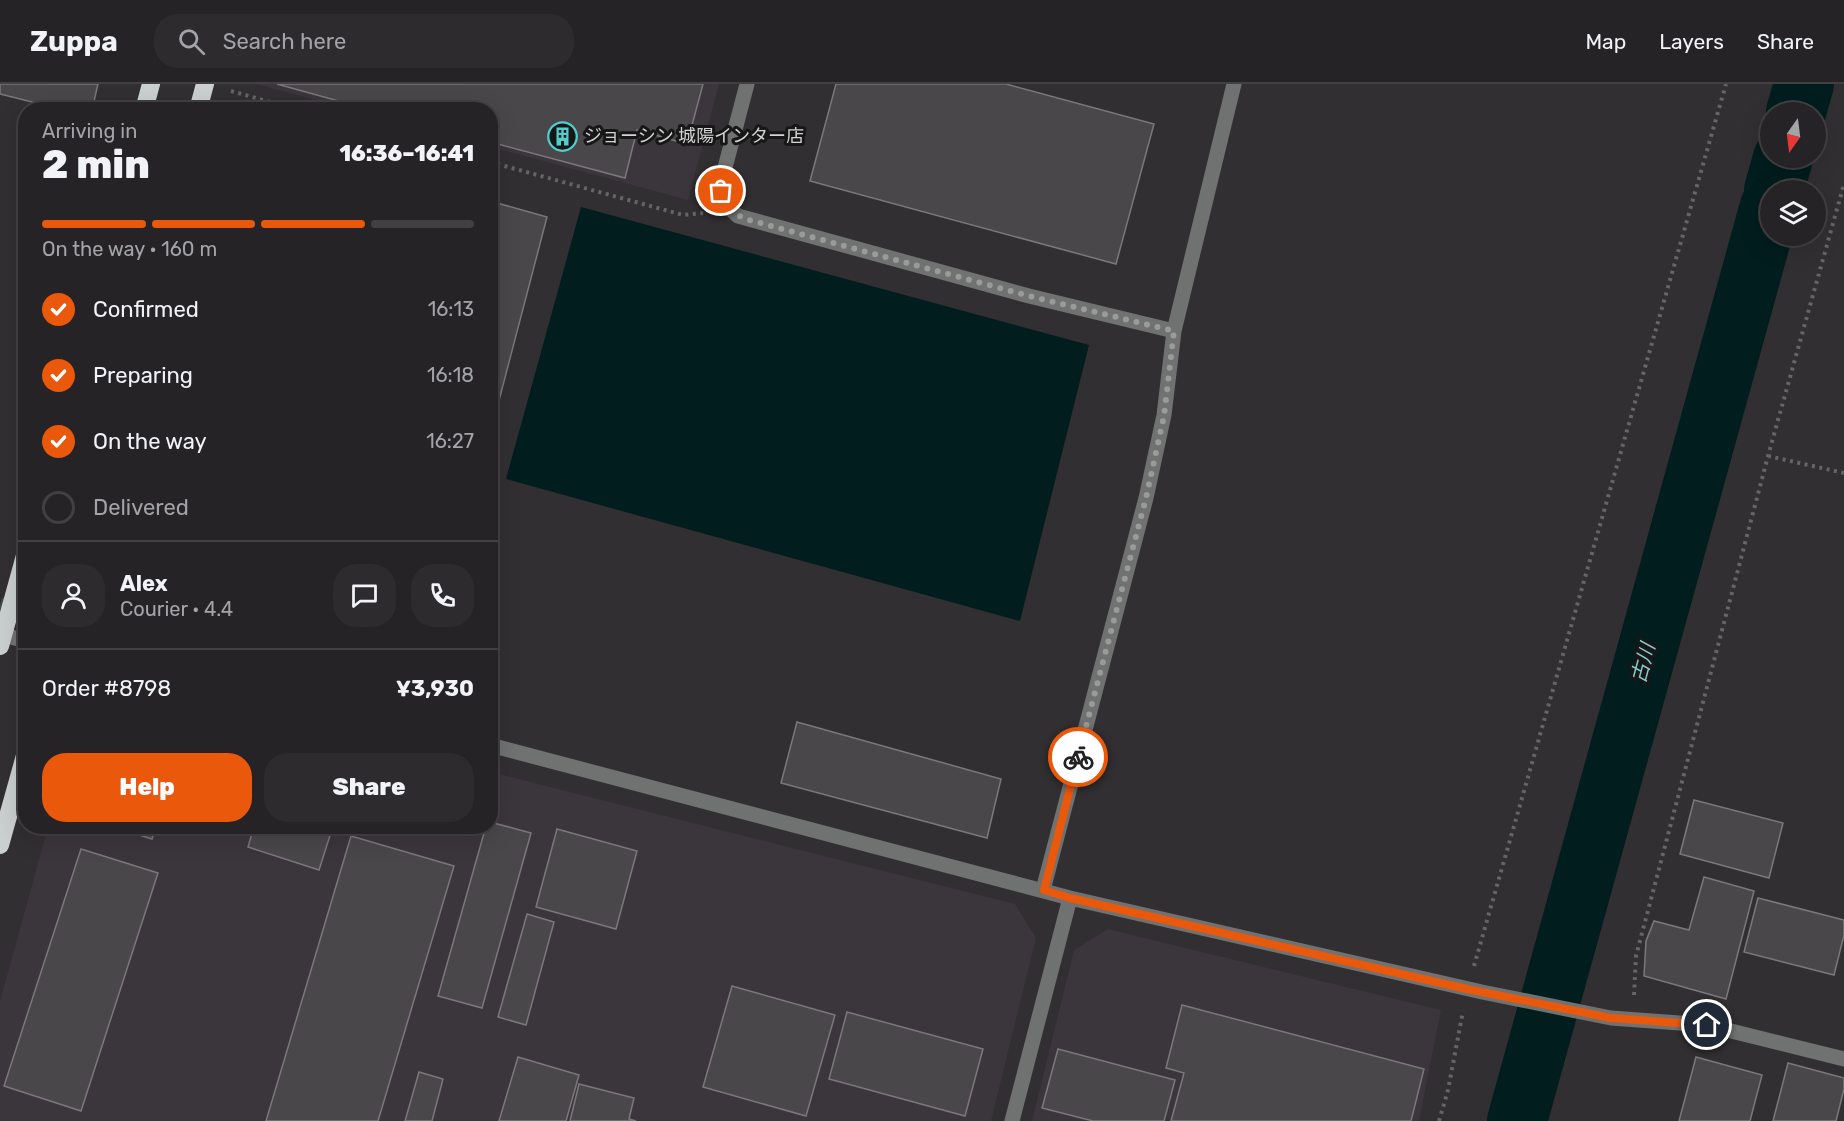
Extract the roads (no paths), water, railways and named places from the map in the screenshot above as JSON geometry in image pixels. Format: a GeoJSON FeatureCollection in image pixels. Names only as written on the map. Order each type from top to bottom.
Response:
{"type":"FeatureCollection","features":[{"type":"Feature","properties":{"kind":"highway"},"geometry":{"type":"LineString","coordinates":[[146,102],[151,84]]}},
{"type":"Feature","properties":{"kind":"highway"},"geometry":{"type":"LineString","coordinates":[[200,102],[205,84]]}},
{"type":"Feature","properties":{"kind":"highway"},"geometry":{"type":"LineString","coordinates":[[1,638],[18,580]]}},
{"type":"Feature","properties":{"kind":"highway"},"geometry":{"type":"LineString","coordinates":[[0,845],[18,781]]}},
{"type":"Feature","properties":{"kind":"street"},"geometry":{"type":"LineString","coordinates":[[747,84],[722,179],[721,191],[724,200],[738,216],[1029,296],[1174,331]]}},
{"type":"Feature","properties":{"kind":"street"},"geometry":{"type":"LineString","coordinates":[[1044,890],[1148,488],[1164,416],[1174,331],[1234,84]]}},
{"type":"Feature","properties":{"kind":"street"},"geometry":{"type":"LineString","coordinates":[[1,638],[18,640]]}},
{"type":"Feature","properties":{"kind":"street"},"geometry":{"type":"LineString","coordinates":[[498,747],[1070,898],[1474,991],[1611,1018],[1707,1025],[1844,1059]]}},
{"type":"Feature","properties":{"kind":"street"},"geometry":{"type":"LineString","coordinates":[[1012,1121],[1070,898]]}},
{"type":"Feature","properties":{"kind":"water"},"geometry":{"type":"Polygon","coordinates":[[[581,207],[1089,345],[1020,621],[506,479],[581,207]]]}},
{"type":"Feature","properties":{"kind":"waterway","name":"古川"},"geometry":{"type":"LineString","coordinates":[[1799,102],[1804,84]]}},
{"type":"Feature","properties":{"kind":"waterway","name":"古川"},"geometry":{"type":"LineString","coordinates":[[1777,180],[1780,168]]}},
{"type":"Feature","properties":{"kind":"waterway","name":"古川"},"geometry":{"type":"LineString","coordinates":[[1517,1121],[1760,242]]}},
{"type":"Feature","properties":{"kind":"tunnel"},"geometry":{"type":"LineString","coordinates":[[0,605],[18,610]]}},
{"type":"Feature","properties":{"kind":"place","name":"ジョーシン 城陽インター店"},"geometry":{"type":"Point","coordinates":[563,136]}}]}
